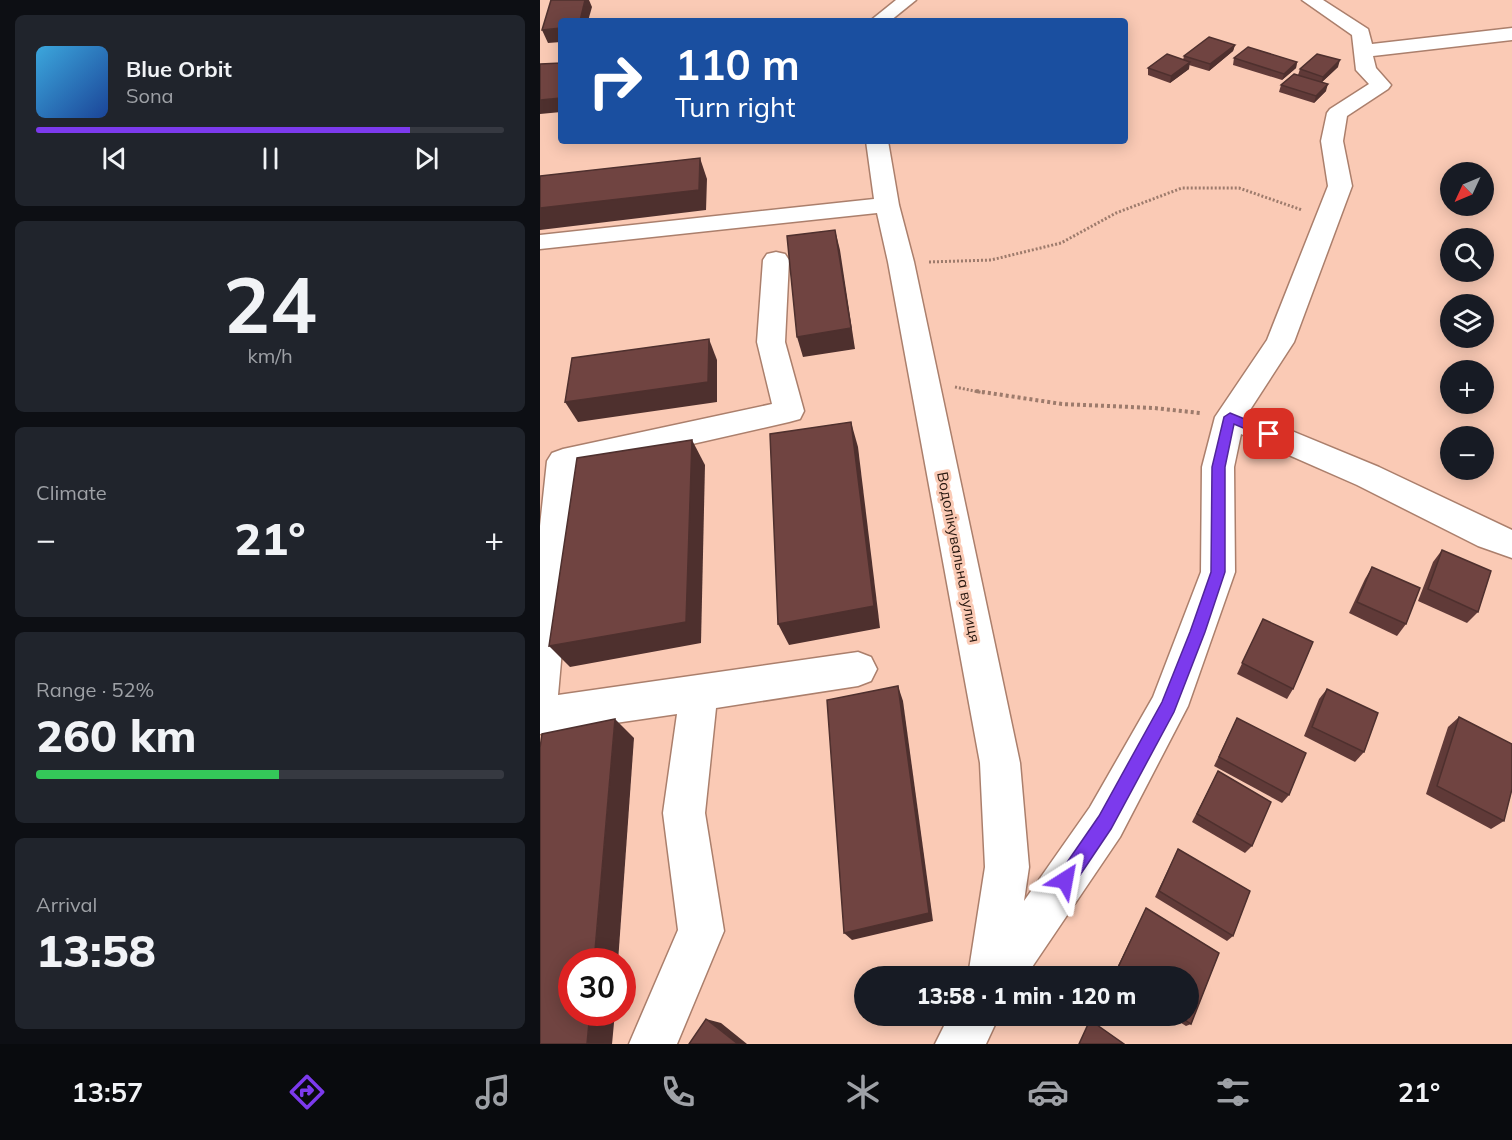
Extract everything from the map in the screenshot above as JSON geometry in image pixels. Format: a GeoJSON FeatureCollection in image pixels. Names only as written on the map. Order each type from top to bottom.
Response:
{"type":"FeatureCollection","features":[{"type":"Feature","properties":{"kind":"street"},"geometry":{"type":"LineString","coordinates":[[883,18],[907,0]]}},
{"type":"Feature","properties":{"kind":"street"},"geometry":{"type":"LineString","coordinates":[[1006,966],[1105,822],[1169,706],[1218,572],[1218,467],[1230,417],[1280,342],[1340,186],[1332,141],[1337,113],[1381,85],[1366,70],[1361,33],[1311,0]]}},
{"type":"Feature","properties":{"kind":"street"},"geometry":{"type":"LineString","coordinates":[[1363,51],[1512,34]]}},
{"type":"Feature","properties":{"kind":"street","name":"Водолікувальна вулиця"},"geometry":{"type":"LineString","coordinates":[[877,144],[887,205],[901,262],[1000,763],[1007,867],[992,966]]}},
{"type":"Feature","properties":{"kind":"street"},"geometry":{"type":"LineString","coordinates":[[540,242],[887,205]]}},
{"type":"Feature","properties":{"kind":"street"},"geometry":{"type":"LineString","coordinates":[[540,693],[563,461],[789,411],[771,342],[776,260]]}},
{"type":"Feature","properties":{"kind":"street"},"geometry":{"type":"LineString","coordinates":[[1230,417],[1368,476],[1490,536],[1512,544]]}},
{"type":"Feature","properties":{"kind":"street"},"geometry":{"type":"LineString","coordinates":[[540,716],[858,669]]}},
{"type":"Feature","properties":{"kind":"street"},"geometry":{"type":"LineString","coordinates":[[653,1044],[701,931],[684,813],[699,691]]}},
{"type":"Feature","properties":{"kind":"street"},"geometry":{"type":"LineString","coordinates":[[958,1044],[969,1026]]}},
{"type":"Feature","properties":{"kind":"path"},"geometry":{"type":"LineString","coordinates":[[901,262],[991,260],[1061,243],[1116,213],[1182,188],[1239,188],[1327,219]]}},
{"type":"Feature","properties":{"kind":"path"},"geometry":{"type":"LineString","coordinates":[[924,381],[991,395],[1076,405],[1165,407],[1230,417]]}},
{"type":"Feature","properties":{"kind":"building"},"geometry":{"type":"Polygon","coordinates":[[[551,0],[585,0],[581,18],[558,18],[558,28],[542,30],[551,0]]]}},
{"type":"Feature","properties":{"kind":"building"},"geometry":{"type":"Polygon","coordinates":[[[1209,37],[1235,45],[1210,64],[1184,56],[1209,37]]]}},
{"type":"Feature","properties":{"kind":"building"},"geometry":{"type":"Polygon","coordinates":[[[1248,47],[1297,62],[1284,74],[1234,58],[1248,47]]]}},
{"type":"Feature","properties":{"kind":"building"},"geometry":{"type":"Polygon","coordinates":[[[1167,54],[1190,62],[1171,76],[1148,68],[1167,54]]]}},
{"type":"Feature","properties":{"kind":"building"},"geometry":{"type":"Polygon","coordinates":[[[1317,54],[1340,60],[1323,77],[1300,69],[1317,54]]]}},
{"type":"Feature","properties":{"kind":"building"},"geometry":{"type":"Polygon","coordinates":[[[558,63],[558,98],[540,100],[540,64],[558,63]]]}},
{"type":"Feature","properties":{"kind":"building"},"geometry":{"type":"Polygon","coordinates":[[[1294,74],[1328,84],[1316,96],[1281,85],[1294,74]]]}},
{"type":"Feature","properties":{"kind":"building"},"geometry":{"type":"Polygon","coordinates":[[[700,158],[699,190],[540,208],[540,176],[700,158]]]}},
{"type":"Feature","properties":{"kind":"building"},"geometry":{"type":"Polygon","coordinates":[[[835,230],[851,328],[797,337],[787,236],[835,230]]]}},
{"type":"Feature","properties":{"kind":"building"},"geometry":{"type":"Polygon","coordinates":[[[709,339],[708,382],[565,402],[572,358],[709,339]]]}},
{"type":"Feature","properties":{"kind":"building"},"geometry":{"type":"Polygon","coordinates":[[[851,422],[874,606],[778,624],[770,434],[851,422]]]}},
{"type":"Feature","properties":{"kind":"building"},"geometry":{"type":"Polygon","coordinates":[[[692,440],[686,622],[549,646],[577,458],[692,440]]]}},
{"type":"Feature","properties":{"kind":"building"},"geometry":{"type":"Polygon","coordinates":[[[1442,550],[1491,571],[1478,612],[1428,589],[1442,550]]]}},
{"type":"Feature","properties":{"kind":"building"},"geometry":{"type":"Polygon","coordinates":[[[1372,567],[1420,588],[1406,624],[1357,602],[1372,567]]]}},
{"type":"Feature","properties":{"kind":"building"},"geometry":{"type":"Polygon","coordinates":[[[1263,619],[1313,642],[1293,689],[1242,663],[1263,619]]]}},
{"type":"Feature","properties":{"kind":"building"},"geometry":{"type":"Polygon","coordinates":[[[898,686],[929,913],[844,933],[827,700],[898,686]]]}},
{"type":"Feature","properties":{"kind":"building"},"geometry":{"type":"Polygon","coordinates":[[[1327,689],[1378,713],[1364,752],[1312,727],[1327,689]]]}},
{"type":"Feature","properties":{"kind":"building"},"geometry":{"type":"Polygon","coordinates":[[[1459,717],[1512,744],[1512,789],[1504,821],[1437,786],[1459,717]]]}},
{"type":"Feature","properties":{"kind":"building"},"geometry":{"type":"Polygon","coordinates":[[[1237,718],[1306,753],[1289,795],[1219,757],[1237,718]]]}},
{"type":"Feature","properties":{"kind":"building"},"geometry":{"type":"Polygon","coordinates":[[[615,719],[595,948],[558,948],[558,1026],[589,1026],[587,1044],[540,1044],[540,748],[542,734],[615,719]]]}},
{"type":"Feature","properties":{"kind":"building"},"geometry":{"type":"Polygon","coordinates":[[[1218,771],[1271,802],[1252,846],[1197,814],[1218,771]]]}},
{"type":"Feature","properties":{"kind":"building"},"geometry":{"type":"Polygon","coordinates":[[[1178,849],[1250,891],[1233,936],[1159,891],[1178,849]]]}},
{"type":"Feature","properties":{"kind":"building"},"geometry":{"type":"Polygon","coordinates":[[[1146,908],[1219,953],[1199,1004],[1199,966],[1119,966],[1146,908]]]}},
{"type":"Feature","properties":{"kind":"building"},"geometry":{"type":"Polygon","coordinates":[[[706,1019],[738,1044],[689,1044],[706,1019]]]}},
{"type":"Feature","properties":{"kind":"building"},"geometry":{"type":"Polygon","coordinates":[[[1087,1026],[1098,1026],[1124,1044],[1079,1044],[1087,1026]]]}},
{"type":"Feature","properties":{"kind":"route"},"geometry":{"type":"LineString","coordinates":[[1065,880],[1105,822],[1169,706],[1197,632],[1218,572],[1218,467],[1230,417],[1269,434]]}}]}
